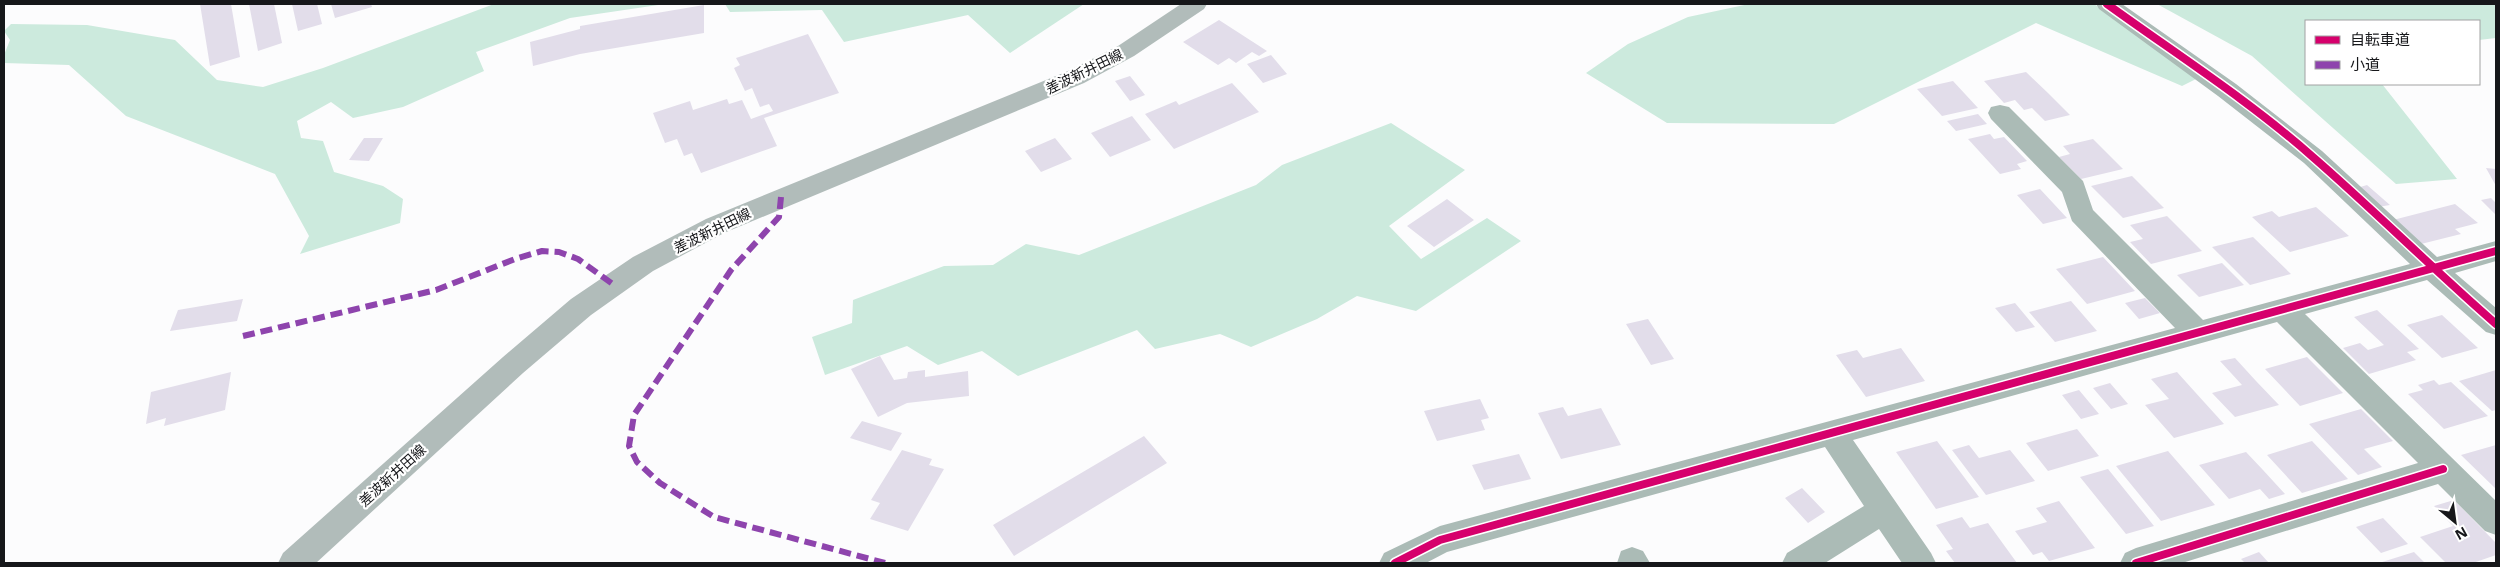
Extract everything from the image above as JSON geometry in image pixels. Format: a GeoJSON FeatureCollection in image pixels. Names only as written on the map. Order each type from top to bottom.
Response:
{"type":"FeatureCollection","features":[{"type":"Feature","properties":{"kind":"main road","name":"差波新井田線"},"geometry":{"type":"LineString","coordinates":[[294,563],[513,365],[582,308],[644,264],[715,226],[1076,77],[1126,51],[1196,4]]}},
{"type":"Feature","properties":{"kind":"street"},"geometry":{"type":"LineString","coordinates":[[2107,4],[2227,90],[2313,157],[2430,267],[2496,324]]}},
{"type":"Feature","properties":{"kind":"street"},"geometry":{"type":"LineString","coordinates":[[2000,113],[2074,188],[2081,214],[2197,332]]}},
{"type":"Feature","properties":{"kind":"street"},"geometry":{"type":"LineString","coordinates":[[1395,563],[1440,540],[2430,267],[2496,251]]}},
{"type":"Feature","properties":{"kind":"street"},"geometry":{"type":"LineString","coordinates":[[2282,309],[2496,521]]}},
{"type":"Feature","properties":{"kind":"street"},"geometry":{"type":"LineString","coordinates":[[1832,432],[1920,563]]}},
{"type":"Feature","properties":{"kind":"street"},"geometry":{"type":"LineString","coordinates":[[2136,563],[2443,469]]}},
{"type":"Feature","properties":{"kind":"street"},"geometry":{"type":"LineString","coordinates":[[1798,563],[1884,510]]}},
{"type":"Feature","properties":{"kind":"green space"},"geometry":{"type":"Polygon","coordinates":[[[494,4],[665,4],[570,18],[476,52],[484,71],[403,107],[353,118],[331,102],[297,121],[301,138],[323,141],[334,172],[383,186],[403,199],[400,223],[300,254],[309,236],[275,174],[126,116],[69,65],[4,63],[4,55],[10,40],[4,31],[11,24],[87,25],[175,40],[217,80],[263,87],[323,68],[494,4]]]}},
{"type":"Feature","properties":{"kind":"green space"},"geometry":{"type":"Polygon","coordinates":[[[725,4],[1084,4],[1010,53],[968,15],[844,42],[822,10],[730,12],[725,4]]]}},
{"type":"Feature","properties":{"kind":"green space"},"geometry":{"type":"Polygon","coordinates":[[[1749,4],[2094,4],[2198,78],[2182,86],[2036,23],[1834,124],[1667,123],[1586,73],[1628,44],[1688,17],[1749,4]]]}},
{"type":"Feature","properties":{"kind":"green space"},"geometry":{"type":"Polygon","coordinates":[[[2157,4],[2496,4],[2496,38],[2480,40],[2480,20],[2305,20],[2305,85],[2383,85],[2457,179],[2396,184],[2252,56],[2157,4]]]}},
{"type":"Feature","properties":{"kind":"green space"},"geometry":{"type":"Polygon","coordinates":[[[1391,123],[1465,170],[1389,226],[1421,259],[1487,218],[1521,241],[1416,311],[1357,296],[1317,319],[1251,347],[1220,334],[1155,349],[1137,330],[1018,376],[982,351],[938,365],[907,346],[825,375],[812,337],[852,323],[853,300],[944,266],[993,265],[1026,244],[1079,255],[1256,185],[1282,165],[1391,123]]]}},
{"type":"Feature","properties":{"kind":"building"},"geometry":{"type":"Polygon","coordinates":[[[200,4],[231,4],[240,57],[210,66],[200,4]]]}},
{"type":"Feature","properties":{"kind":"building"},"geometry":{"type":"Polygon","coordinates":[[[249,4],[274,4],[282,43],[258,51],[249,4]]]}},
{"type":"Feature","properties":{"kind":"building"},"geometry":{"type":"Polygon","coordinates":[[[292,4],[317,4],[322,24],[298,31],[292,4]]]}},
{"type":"Feature","properties":{"kind":"building"},"geometry":{"type":"Polygon","coordinates":[[[331,4],[371,4],[372,7],[335,18],[331,4]]]}},
{"type":"Feature","properties":{"kind":"building"},"geometry":{"type":"Polygon","coordinates":[[[704,5],[704,33],[580,54],[533,66],[530,42],[580,29],[580,26],[704,5]]]}},
{"type":"Feature","properties":{"kind":"building"},"geometry":{"type":"Polygon","coordinates":[[[1219,20],[1267,51],[1259,56],[1252,52],[1236,63],[1229,58],[1218,65],[1183,42],[1219,20]]]}},
{"type":"Feature","properties":{"kind":"building"},"geometry":{"type":"Polygon","coordinates":[[[808,34],[839,93],[764,118],[777,146],[701,173],[692,153],[684,156],[677,139],[665,143],[653,113],[690,101],[693,110],[727,99],[729,104],[742,100],[751,119],[773,111],[769,104],[760,107],[752,88],[745,91],[734,68],[740,65],[736,58],[808,34]]]}},
{"type":"Feature","properties":{"kind":"building"},"geometry":{"type":"Polygon","coordinates":[[[1271,55],[1287,74],[1263,83],[1247,64],[1271,55]]]}},
{"type":"Feature","properties":{"kind":"building"},"geometry":{"type":"Polygon","coordinates":[[[2026,72],[2070,115],[2045,121],[2032,108],[2024,110],[2015,100],[2004,103],[1984,81],[2026,72]]]}},
{"type":"Feature","properties":{"kind":"building"},"geometry":{"type":"Polygon","coordinates":[[[1130,76],[1145,95],[1130,101],[1115,81],[1130,76]]]}},
{"type":"Feature","properties":{"kind":"building"},"geometry":{"type":"Polygon","coordinates":[[[1953,81],[1978,108],[1942,116],[1917,89],[1953,81]]]}},
{"type":"Feature","properties":{"kind":"building"},"geometry":{"type":"Polygon","coordinates":[[[1232,83],[1259,112],[1174,149],[1145,114],[1176,101],[1179,105],[1232,83]]]}},
{"type":"Feature","properties":{"kind":"building"},"geometry":{"type":"Polygon","coordinates":[[[1978,114],[1987,124],[1956,131],[1947,121],[1978,114]]]}},
{"type":"Feature","properties":{"kind":"building"},"geometry":{"type":"Polygon","coordinates":[[[1132,116],[1151,140],[1110,157],[1091,133],[1132,116]]]}},
{"type":"Feature","properties":{"kind":"building"},"geometry":{"type":"Polygon","coordinates":[[[1990,134],[1994,139],[2004,137],[2027,161],[2017,164],[2021,169],[2000,174],[1968,139],[1990,134]]]}},
{"type":"Feature","properties":{"kind":"building"},"geometry":{"type":"Polygon","coordinates":[[[364,138],[383,138],[369,161],[349,160],[364,138]]]}},
{"type":"Feature","properties":{"kind":"building"},"geometry":{"type":"Polygon","coordinates":[[[1055,138],[1072,159],[1041,172],[1025,151],[1055,138]]]}},
{"type":"Feature","properties":{"kind":"building"},"geometry":{"type":"Polygon","coordinates":[[[2093,139],[2123,169],[2081,179],[2059,157],[2070,154],[2063,146],[2093,139]]]}},
{"type":"Feature","properties":{"kind":"building"},"geometry":{"type":"Polygon","coordinates":[[[2486,168],[2496,169],[2496,186],[2486,168]]]}},
{"type":"Feature","properties":{"kind":"building"},"geometry":{"type":"Polygon","coordinates":[[[2132,176],[2164,208],[2123,218],[2091,186],[2132,176]]]}},
{"type":"Feature","properties":{"kind":"building"},"geometry":{"type":"Polygon","coordinates":[[[2367,185],[2390,205],[2378,207],[2357,188],[2367,185]]]}},
{"type":"Feature","properties":{"kind":"building"},"geometry":{"type":"Polygon","coordinates":[[[2040,189],[2067,218],[2043,224],[2017,195],[2040,189]]]}},
{"type":"Feature","properties":{"kind":"building"},"geometry":{"type":"Polygon","coordinates":[[[2491,198],[2496,203],[2496,215],[2481,200],[2491,198]]]}},
{"type":"Feature","properties":{"kind":"building"},"geometry":{"type":"Polygon","coordinates":[[[1447,199],[1474,220],[1434,247],[1407,226],[1447,199]]]}},
{"type":"Feature","properties":{"kind":"building"},"geometry":{"type":"Polygon","coordinates":[[[2455,204],[2478,223],[2455,229],[2461,234],[2421,244],[2393,220],[2455,204]]]}},
{"type":"Feature","properties":{"kind":"building"},"geometry":{"type":"Polygon","coordinates":[[[2316,207],[2349,236],[2290,252],[2252,217],[2272,211],[2279,217],[2316,207]]]}},
{"type":"Feature","properties":{"kind":"building"},"geometry":{"type":"Polygon","coordinates":[[[2167,216],[2202,251],[2151,264],[2130,242],[2143,239],[2130,225],[2167,216]]]}},
{"type":"Feature","properties":{"kind":"building"},"geometry":{"type":"Polygon","coordinates":[[[2253,237],[2291,274],[2250,285],[2212,247],[2253,237]]]}},
{"type":"Feature","properties":{"kind":"building"},"geometry":{"type":"Polygon","coordinates":[[[2103,257],[2135,291],[2087,304],[2056,269],[2103,257]]]}},
{"type":"Feature","properties":{"kind":"building"},"geometry":{"type":"Polygon","coordinates":[[[2222,263],[2244,285],[2199,297],[2177,275],[2222,263]]]}},
{"type":"Feature","properties":{"kind":"building"},"geometry":{"type":"Polygon","coordinates":[[[2145,298],[2160,313],[2139,319],[2125,303],[2145,298]]]}},
{"type":"Feature","properties":{"kind":"building"},"geometry":{"type":"Polygon","coordinates":[[[243,299],[237,321],[170,331],[178,310],[243,299]]]}},
{"type":"Feature","properties":{"kind":"building"},"geometry":{"type":"Polygon","coordinates":[[[2071,301],[2097,331],[2055,342],[2029,312],[2071,301]]]}},
{"type":"Feature","properties":{"kind":"building"},"geometry":{"type":"Polygon","coordinates":[[[2015,303],[2035,327],[2016,332],[1995,308],[2015,303]]]}},
{"type":"Feature","properties":{"kind":"building"},"geometry":{"type":"Polygon","coordinates":[[[2377,310],[2419,349],[2407,352],[2416,360],[2369,374],[2343,348],[2360,343],[2368,350],[2384,345],[2354,317],[2377,310]]]}},
{"type":"Feature","properties":{"kind":"building"},"geometry":{"type":"Polygon","coordinates":[[[2442,315],[2478,348],[2442,358],[2407,325],[2442,315]]]}},
{"type":"Feature","properties":{"kind":"building"},"geometry":{"type":"Polygon","coordinates":[[[1648,319],[1674,359],[1651,365],[1626,324],[1648,319]]]}},
{"type":"Feature","properties":{"kind":"building"},"geometry":{"type":"Polygon","coordinates":[[[1901,348],[1925,381],[1866,397],[1836,355],[1857,350],[1863,358],[1901,348]]]}},
{"type":"Feature","properties":{"kind":"building"},"geometry":{"type":"Polygon","coordinates":[[[880,356],[894,380],[907,378],[908,372],[925,370],[925,377],[968,371],[969,396],[907,403],[878,417],[851,369],[880,356]]]}},
{"type":"Feature","properties":{"kind":"building"},"geometry":{"type":"Polygon","coordinates":[[[2307,357],[2343,393],[2300,406],[2265,369],[2307,357]]]}},
{"type":"Feature","properties":{"kind":"building"},"geometry":{"type":"Polygon","coordinates":[[[2235,358],[2279,405],[2235,417],[2212,393],[2242,385],[2220,361],[2235,358]]]}},
{"type":"Feature","properties":{"kind":"building"},"geometry":{"type":"Polygon","coordinates":[[[2496,370],[2496,410],[2492,411],[2459,381],[2496,370]]]}},
{"type":"Feature","properties":{"kind":"building"},"geometry":{"type":"Polygon","coordinates":[[[231,372],[225,410],[164,426],[166,418],[146,424],[151,392],[231,372]]]}},
{"type":"Feature","properties":{"kind":"building"},"geometry":{"type":"Polygon","coordinates":[[[2177,372],[2224,424],[2174,438],[2145,405],[2169,399],[2151,379],[2177,372]]]}},
{"type":"Feature","properties":{"kind":"building"},"geometry":{"type":"Polygon","coordinates":[[[2434,380],[2439,385],[2451,382],[2488,416],[2444,429],[2408,394],[2423,390],[2418,385],[2434,380]]]}},
{"type":"Feature","properties":{"kind":"building"},"geometry":{"type":"Polygon","coordinates":[[[2110,383],[2128,404],[2111,409],[2093,388],[2110,383]]]}},
{"type":"Feature","properties":{"kind":"building"},"geometry":{"type":"Polygon","coordinates":[[[2079,390],[2099,414],[2081,419],[2062,395],[2079,390]]]}},
{"type":"Feature","properties":{"kind":"building"},"geometry":{"type":"Polygon","coordinates":[[[1480,399],[1489,418],[1481,420],[1485,430],[1437,441],[1424,411],[1480,399]]]}},
{"type":"Feature","properties":{"kind":"building"},"geometry":{"type":"Polygon","coordinates":[[[1563,407],[1568,416],[1601,408],[1621,445],[1561,459],[1538,413],[1563,407]]]}},
{"type":"Feature","properties":{"kind":"building"},"geometry":{"type":"Polygon","coordinates":[[[2361,409],[2393,441],[2364,449],[2382,467],[2358,475],[2309,424],[2361,409]]]}},
{"type":"Feature","properties":{"kind":"building"},"geometry":{"type":"Polygon","coordinates":[[[862,421],[902,433],[891,451],[850,438],[862,421]]]}},
{"type":"Feature","properties":{"kind":"building"},"geometry":{"type":"Polygon","coordinates":[[[2077,429],[2099,456],[2048,471],[2026,443],[2077,429]]]}},
{"type":"Feature","properties":{"kind":"building"},"geometry":{"type":"Polygon","coordinates":[[[1144,436],[1167,463],[1014,556],[993,525],[1144,436]]]}},
{"type":"Feature","properties":{"kind":"building"},"geometry":{"type":"Polygon","coordinates":[[[1937,441],[1979,497],[1936,509],[1896,452],[1937,441]]]}},
{"type":"Feature","properties":{"kind":"building"},"geometry":{"type":"Polygon","coordinates":[[[2312,441],[2348,479],[2302,493],[2267,455],[2312,441]]]}},
{"type":"Feature","properties":{"kind":"building"},"geometry":{"type":"Polygon","coordinates":[[[1969,445],[1979,458],[2010,450],[2035,481],[1986,495],[1952,450],[1969,445]]]}},
{"type":"Feature","properties":{"kind":"building"},"geometry":{"type":"Polygon","coordinates":[[[2496,445],[2496,489],[2461,455],[2496,445]]]}},
{"type":"Feature","properties":{"kind":"building"},"geometry":{"type":"Polygon","coordinates":[[[902,450],[932,459],[929,465],[944,469],[908,531],[870,519],[880,503],[871,500],[902,450]]]}},
{"type":"Feature","properties":{"kind":"building"},"geometry":{"type":"Polygon","coordinates":[[[2168,451],[2215,505],[2161,521],[2116,466],[2168,451]]]}},
{"type":"Feature","properties":{"kind":"building"},"geometry":{"type":"Polygon","coordinates":[[[2246,452],[2285,494],[2269,499],[2260,489],[2229,499],[2199,465],[2246,452]]]}},
{"type":"Feature","properties":{"kind":"building"},"geometry":{"type":"Polygon","coordinates":[[[1519,454],[1531,479],[1484,490],[1472,465],[1519,454]]]}},
{"type":"Feature","properties":{"kind":"building"},"geometry":{"type":"Polygon","coordinates":[[[2108,469],[2154,526],[2126,534],[2080,477],[2108,469]]]}},
{"type":"Feature","properties":{"kind":"building"},"geometry":{"type":"Polygon","coordinates":[[[1802,488],[1825,512],[1808,523],[1785,498],[1802,488]]]}},
{"type":"Feature","properties":{"kind":"building"},"geometry":{"type":"Polygon","coordinates":[[[2454,500],[2496,543],[2496,555],[2473,563],[2446,563],[2420,537],[2453,526],[2434,506],[2454,500]]]}},
{"type":"Feature","properties":{"kind":"building"},"geometry":{"type":"Polygon","coordinates":[[[2059,501],[2095,548],[2049,561],[2042,552],[2033,555],[2015,531],[2047,522],[2036,508],[2059,501]]]}},
{"type":"Feature","properties":{"kind":"building"},"geometry":{"type":"Polygon","coordinates":[[[1962,517],[1970,528],[1988,523],[2017,563],[1955,563],[1946,551],[1953,549],[1936,525],[1962,517]]]}},
{"type":"Feature","properties":{"kind":"building"},"geometry":{"type":"Polygon","coordinates":[[[2383,518],[2408,544],[2381,553],[2356,527],[2383,518]]]}},
{"type":"Feature","properties":{"kind":"building"},"geometry":{"type":"Polygon","coordinates":[[[2259,552],[2269,563],[2245,563],[2241,559],[2259,552]]]}},
{"type":"Feature","properties":{"kind":"building"},"geometry":{"type":"Polygon","coordinates":[[[2414,552],[2425,563],[2379,563],[2414,552]]]}},
{"type":"Feature","properties":{"kind":"marked path"},"geometry":{"type":"LineString","coordinates":[[781,197],[779,217],[731,270],[634,415],[629,446],[637,462],[660,483],[714,517],[885,563]]}},
{"type":"Feature","properties":{"kind":"marked path"},"geometry":{"type":"LineString","coordinates":[[243,336],[436,290],[481,274],[515,259],[542,251],[559,252],[578,259],[614,285]]}},
{"type":"Feature","properties":{"kind":"cycle path"},"geometry":{"type":"LineString","coordinates":[[2107,4],[2227,90],[2313,157],[2430,267],[2496,324]]}},
{"type":"Feature","properties":{"kind":"cycle path"},"geometry":{"type":"LineString","coordinates":[[1395,563],[1440,540],[2496,251]]}},
{"type":"Feature","properties":{"kind":"cycle path"},"geometry":{"type":"LineString","coordinates":[[2136,563],[2443,469]]}}]}
